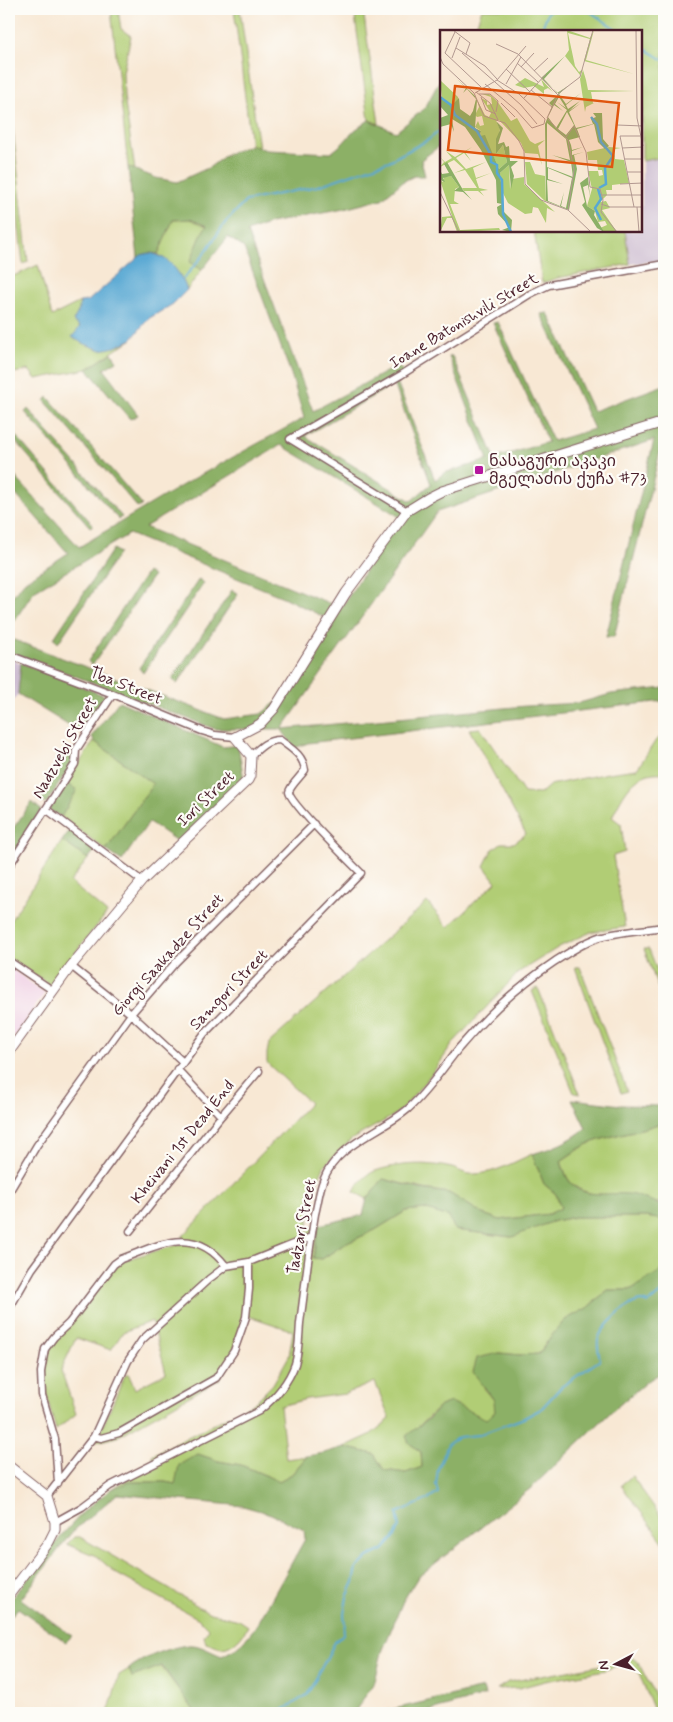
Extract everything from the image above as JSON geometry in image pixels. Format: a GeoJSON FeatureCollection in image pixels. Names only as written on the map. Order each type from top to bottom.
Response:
{"type":"FeatureCollection","features":[{"type":"Feature","properties":{"kind":"street","name":"Ioane Batonishvili Street"},"geometry":{"type":"LineString","coordinates":[[407,511],[290,439],[401,376],[530,294],[549,285],[664,264]]}},
{"type":"Feature","properties":{"kind":"street"},"geometry":{"type":"LineString","coordinates":[[251,756],[235,737],[260,724],[274,709],[346,593],[407,511],[442,492],[664,422]]}},
{"type":"Feature","properties":{"kind":"street","name":"Tba Street"},"geometry":{"type":"LineString","coordinates":[[9,655],[202,731],[215,735],[235,737]]}},
{"type":"Feature","properties":{"kind":"street","name":"Nadzvebi Street"},"geometry":{"type":"LineString","coordinates":[[9,866],[75,764],[76,750],[112,694]]}},
{"type":"Feature","properties":{"kind":"street","name":"Samgori Street"},"geometry":{"type":"LineString","coordinates":[[9,1309],[32,1269],[204,1034],[361,874],[291,798],[289,792],[292,786],[299,780],[305,770],[304,761],[280,740],[272,740],[263,744],[251,756]]}},
{"type":"Feature","properties":{"kind":"street","name":"Iori Street"},"geometry":{"type":"LineString","coordinates":[[9,1052],[52,990],[142,881],[245,784],[250,776],[251,756]]}},
{"type":"Feature","properties":{"kind":"street"},"geometry":{"type":"LineString","coordinates":[[46,809],[142,881]]}},
{"type":"Feature","properties":{"kind":"street","name":"Giorgi Saakadze Street"},"geometry":{"type":"LineString","coordinates":[[9,1192],[37,1145],[131,1014],[188,950],[314,824]]}},
{"type":"Feature","properties":{"kind":"street","name":"Tadzari Street"},"geometry":{"type":"LineString","coordinates":[[55,1522],[82,1507],[110,1486],[259,1411],[281,1391],[296,1363],[311,1237],[322,1181],[330,1166],[363,1137],[399,1116],[417,1100],[458,1049],[506,998],[531,977],[577,946],[599,938],[664,927]]}},
{"type":"Feature","properties":{"kind":"street"},"geometry":{"type":"LineString","coordinates":[[9,961],[52,990]]}},
{"type":"Feature","properties":{"kind":"street"},"geometry":{"type":"LineString","coordinates":[[71,966],[131,1014],[182,1062]]}},
{"type":"Feature","properties":{"kind":"street"},"geometry":{"type":"LineString","coordinates":[[177,1069],[221,1116]]}},
{"type":"Feature","properties":{"kind":"street","name":"Kheivani 1st Dead End"},"geometry":{"type":"LineString","coordinates":[[130,1231],[259,1071]]}},
{"type":"Feature","properties":{"kind":"street"},"geometry":{"type":"LineString","coordinates":[[47,1496],[94,1436],[128,1361],[142,1340],[226,1266],[248,1262],[311,1237]]}},
{"type":"Feature","properties":{"kind":"street"},"geometry":{"type":"LineString","coordinates":[[58,1483],[54,1439],[42,1395],[40,1372],[45,1349],[54,1337],[69,1323],[114,1264],[121,1259],[181,1240],[194,1242],[211,1251],[226,1266]]}},
{"type":"Feature","properties":{"kind":"street"},"geometry":{"type":"LineString","coordinates":[[94,1436],[101,1438],[119,1433],[216,1378],[234,1351],[246,1317],[248,1262]]}},
{"type":"Feature","properties":{"kind":"street"},"geometry":{"type":"LineString","coordinates":[[9,1466],[47,1496],[55,1522],[55,1530],[49,1542],[9,1595]]}},
{"type":"Feature","properties":{"kind":"shaded area"},"geometry":{"type":"Polygon","coordinates":[[[664,157],[664,260],[630,264],[625,232],[643,232],[643,161],[664,157]]]}},
{"type":"Feature","properties":{"kind":"shaded area"},"geometry":{"type":"Polygon","coordinates":[[[9,658],[21,663],[18,694],[9,708],[9,658]]]}},
{"type":"Feature","properties":{"kind":"shaded area"},"geometry":{"type":"Polygon","coordinates":[[[9,967],[45,993],[11,1041],[9,1040],[9,967]]]}},
{"type":"Feature","properties":{"kind":"green space"},"geometry":{"type":"Polygon","coordinates":[[[111,9],[118,9],[121,29],[131,36],[123,72],[124,97],[135,170],[128,167],[111,9]]]}},
{"type":"Feature","properties":{"kind":"green space"},"geometry":{"type":"Polygon","coordinates":[[[234,9],[240,9],[259,148],[251,145],[234,9]]]}},
{"type":"Feature","properties":{"kind":"green space"},"geometry":{"type":"Polygon","coordinates":[[[354,9],[363,9],[379,124],[369,120],[354,9]]]}},
{"type":"Feature","properties":{"kind":"green space"},"geometry":{"type":"Polygon","coordinates":[[[482,9],[664,9],[664,157],[643,161],[643,30],[474,30],[482,9]]]}},
{"type":"Feature","properties":{"kind":"green space"},"geometry":{"type":"Polygon","coordinates":[[[440,80],[440,146],[421,160],[425,176],[414,176],[402,182],[382,199],[344,209],[270,223],[247,232],[313,411],[397,366],[408,375],[397,382],[435,480],[444,473],[488,460],[449,357],[452,356],[495,458],[548,442],[493,323],[498,322],[553,441],[594,429],[541,314],[548,313],[593,411],[664,385],[664,436],[614,637],[606,637],[654,440],[437,512],[282,729],[525,706],[579,703],[611,694],[664,688],[664,701],[308,743],[295,748],[281,729],[215,729],[9,651],[9,638],[224,719],[261,714],[283,697],[334,622],[283,597],[129,534],[34,591],[9,629],[9,600],[25,581],[68,553],[9,487],[9,470],[79,547],[186,483],[304,418],[291,374],[244,248],[228,237],[202,270],[190,262],[207,226],[190,219],[173,220],[158,254],[149,253],[138,258],[128,167],[156,178],[177,182],[210,167],[227,154],[251,145],[267,150],[331,153],[355,130],[369,120],[396,132],[425,108],[440,80]],[[394,384],[305,436],[411,501],[431,484],[394,384]],[[281,445],[145,527],[341,608],[400,517],[281,445]]]}},
{"type":"Feature","properties":{"kind":"green space"},"geometry":{"type":"Polygon","coordinates":[[[9,94],[28,262],[23,264],[9,139],[9,94]]]}},
{"type":"Feature","properties":{"kind":"green space"},"geometry":{"type":"Polygon","coordinates":[[[190,219],[207,226],[191,262],[202,270],[187,290],[178,274],[158,254],[173,220],[190,219]]]}},
{"type":"Feature","properties":{"kind":"green space"},"geometry":{"type":"Polygon","coordinates":[[[534,232],[625,232],[630,264],[558,278],[542,283],[534,232]]]}},
{"type":"Feature","properties":{"kind":"green space"},"geometry":{"type":"Polygon","coordinates":[[[38,265],[52,316],[80,302],[74,321],[115,347],[132,339],[87,369],[36,379],[29,370],[9,374],[9,278],[38,265]]]}},
{"type":"Feature","properties":{"kind":"green space"},"geometry":{"type":"Polygon","coordinates":[[[112,353],[117,361],[104,369],[138,415],[130,419],[87,369],[112,353]]]}},
{"type":"Feature","properties":{"kind":"green space"},"geometry":{"type":"Polygon","coordinates":[[[48,397],[142,505],[138,508],[45,401],[48,397]]]}},
{"type":"Feature","properties":{"kind":"green space"},"geometry":{"type":"Polygon","coordinates":[[[28,409],[122,517],[118,519],[25,412],[28,409]]]}},
{"type":"Feature","properties":{"kind":"green space"},"geometry":{"type":"Polygon","coordinates":[[[9,428],[93,525],[90,527],[9,434],[9,428]]]}},
{"type":"Feature","properties":{"kind":"green space"},"geometry":{"type":"Polygon","coordinates":[[[113,549],[119,553],[58,643],[54,638],[113,549]]]}},
{"type":"Feature","properties":{"kind":"green space"},"geometry":{"type":"Polygon","coordinates":[[[147,572],[153,576],[92,666],[88,661],[147,572]]]}},
{"type":"Feature","properties":{"kind":"green space"},"geometry":{"type":"Polygon","coordinates":[[[199,579],[204,583],[143,673],[139,668],[199,579]]]}},
{"type":"Feature","properties":{"kind":"green space"},"geometry":{"type":"Polygon","coordinates":[[[232,590],[238,594],[177,684],[172,679],[232,590]]]}},
{"type":"Feature","properties":{"kind":"green space"},"geometry":{"type":"Polygon","coordinates":[[[21,663],[106,696],[79,732],[18,694],[21,663]]]}},
{"type":"Feature","properties":{"kind":"green space"},"geometry":{"type":"Polygon","coordinates":[[[119,701],[223,747],[238,745],[244,780],[178,842],[149,822],[122,861],[106,850],[153,784],[94,741],[92,736],[119,701]]]}},
{"type":"Feature","properties":{"kind":"green space"},"geometry":{"type":"Polygon","coordinates":[[[480,728],[524,793],[540,794],[550,785],[637,769],[656,740],[664,735],[664,773],[645,775],[638,779],[626,792],[612,817],[621,824],[625,852],[613,856],[625,927],[591,932],[559,947],[519,972],[454,1042],[437,1067],[405,1106],[393,1116],[352,1139],[324,1166],[315,1187],[307,1231],[319,1225],[313,1257],[322,1259],[343,1245],[375,1230],[406,1211],[424,1209],[449,1217],[455,1230],[511,1237],[554,1221],[575,1217],[646,1217],[664,1220],[664,1269],[630,1290],[608,1290],[587,1308],[565,1320],[539,1354],[499,1353],[484,1388],[494,1400],[496,1412],[486,1420],[452,1403],[440,1406],[418,1427],[409,1443],[421,1452],[422,1467],[406,1473],[384,1470],[374,1454],[344,1447],[370,1435],[390,1419],[375,1382],[345,1394],[307,1399],[280,1406],[286,1459],[307,1456],[292,1474],[279,1481],[241,1465],[218,1461],[198,1454],[175,1484],[165,1482],[129,1482],[111,1489],[157,1466],[152,1455],[253,1404],[273,1384],[289,1356],[293,1331],[249,1316],[220,1379],[117,1437],[96,1442],[125,1375],[128,1373],[135,1389],[166,1373],[152,1321],[123,1332],[111,1350],[76,1338],[61,1370],[76,1414],[56,1430],[45,1378],[45,1367],[50,1346],[116,1266],[124,1260],[184,1243],[182,1237],[310,1103],[267,1063],[269,1043],[427,902],[448,927],[496,882],[484,866],[492,850],[501,843],[514,843],[526,834],[469,729],[480,728]]]}},
{"type":"Feature","properties":{"kind":"green space"},"geometry":{"type":"Polygon","coordinates":[[[94,741],[153,784],[106,850],[61,817],[77,790],[66,783],[94,741]]]}},
{"type":"Feature","properties":{"kind":"green space"},"geometry":{"type":"Polygon","coordinates":[[[66,753],[73,753],[73,762],[46,804],[36,797],[66,753]]]}},
{"type":"Feature","properties":{"kind":"green space"},"geometry":{"type":"Polygon","coordinates":[[[66,783],[77,790],[61,817],[49,810],[66,783]]]}},
{"type":"Feature","properties":{"kind":"green space"},"geometry":{"type":"Polygon","coordinates":[[[32,802],[41,810],[9,860],[9,834],[32,802]]]}},
{"type":"Feature","properties":{"kind":"green space"},"geometry":{"type":"Polygon","coordinates":[[[70,830],[96,849],[88,859],[62,841],[70,830]]]}},
{"type":"Feature","properties":{"kind":"green space"},"geometry":{"type":"Polygon","coordinates":[[[62,841],[88,859],[70,882],[107,913],[70,959],[52,986],[9,958],[9,923],[62,841]]]}},
{"type":"Feature","properties":{"kind":"green space"},"geometry":{"type":"Polygon","coordinates":[[[644,949],[649,949],[664,988],[664,1004],[644,949]]]}},
{"type":"Feature","properties":{"kind":"green space"},"geometry":{"type":"Polygon","coordinates":[[[575,967],[580,967],[627,1091],[621,1093],[575,967]]]}},
{"type":"Feature","properties":{"kind":"green space"},"geometry":{"type":"Polygon","coordinates":[[[538,988],[580,1094],[574,1093],[532,991],[538,988]]]}},
{"type":"Feature","properties":{"kind":"green space"},"geometry":{"type":"Polygon","coordinates":[[[572,1099],[621,1105],[664,1106],[664,1122],[594,1142],[561,1161],[565,1174],[571,1184],[578,1189],[596,1194],[629,1194],[637,1196],[659,1205],[664,1210],[664,1220],[646,1217],[575,1217],[554,1221],[512,1237],[455,1230],[449,1217],[424,1209],[406,1211],[375,1230],[343,1245],[322,1259],[313,1258],[319,1225],[363,1215],[367,1199],[383,1179],[420,1189],[449,1193],[483,1214],[500,1220],[549,1214],[561,1208],[556,1194],[544,1184],[532,1154],[560,1144],[586,1128],[572,1099]]]}},
{"type":"Feature","properties":{"kind":"green space"},"geometry":{"type":"Polygon","coordinates":[[[664,1122],[664,1210],[659,1203],[591,1193],[576,1187],[568,1179],[561,1161],[579,1149],[599,1140],[664,1122]]]}},
{"type":"Feature","properties":{"kind":"green space"},"geometry":{"type":"Polygon","coordinates":[[[532,1154],[544,1184],[556,1194],[561,1208],[550,1214],[500,1220],[483,1214],[449,1193],[383,1179],[367,1199],[354,1192],[368,1175],[384,1168],[423,1164],[443,1166],[471,1174],[489,1172],[532,1154]]]}},
{"type":"Feature","properties":{"kind":"green space"},"geometry":{"type":"Polygon","coordinates":[[[664,1269],[664,1371],[646,1382],[610,1413],[531,1488],[418,1577],[403,1601],[382,1652],[375,1681],[354,1713],[196,1713],[162,1666],[132,1677],[129,1669],[134,1665],[149,1657],[185,1645],[196,1645],[222,1656],[240,1646],[257,1625],[305,1539],[304,1530],[271,1514],[243,1506],[117,1494],[72,1532],[21,1599],[72,1636],[66,1642],[18,1608],[9,1619],[9,1602],[63,1534],[85,1510],[111,1489],[129,1482],[165,1482],[175,1484],[179,1465],[198,1454],[218,1461],[241,1465],[279,1481],[292,1474],[307,1456],[344,1447],[374,1454],[384,1470],[406,1473],[422,1467],[421,1452],[409,1443],[406,1436],[428,1419],[440,1406],[451,1402],[486,1419],[495,1412],[494,1400],[473,1372],[477,1358],[499,1353],[539,1354],[565,1320],[587,1308],[608,1290],[630,1290],[664,1269]]]}},
{"type":"Feature","properties":{"kind":"green space"},"geometry":{"type":"Polygon","coordinates":[[[632,1476],[664,1521],[664,1543],[621,1485],[632,1476]]]}},
{"type":"Feature","properties":{"kind":"green space"},"geometry":{"type":"Polygon","coordinates":[[[74,1537],[80,1537],[210,1613],[239,1620],[248,1626],[238,1640],[226,1647],[220,1648],[206,1643],[204,1636],[209,1629],[199,1619],[117,1574],[96,1556],[67,1544],[74,1537]]]}},
{"type":"Feature","properties":{"kind":"green space"},"geometry":{"type":"Polygon","coordinates":[[[631,1657],[638,1662],[664,1713],[655,1713],[638,1671],[625,1663],[605,1670],[545,1681],[519,1688],[497,1689],[508,1682],[613,1663],[631,1657]]]}},
{"type":"Feature","properties":{"kind":"green space"},"geometry":{"type":"Polygon","coordinates":[[[161,1666],[196,1713],[108,1713],[119,1675],[129,1669],[132,1677],[161,1666]]]}},
{"type":"Feature","properties":{"kind":"green space"},"geometry":{"type":"Polygon","coordinates":[[[483,1688],[485,1695],[423,1713],[377,1713],[483,1688]]]}},
{"type":"Feature","properties":{"kind":"water"},"geometry":{"type":"Polygon","coordinates":[[[156,254],[168,261],[181,277],[187,290],[173,304],[148,319],[132,339],[115,347],[101,350],[72,337],[80,327],[73,321],[79,310],[80,302],[88,301],[141,255],[156,254]]]}},
{"type":"Feature","properties":{"kind":"waterway"},"geometry":{"type":"LineString","coordinates":[[541,30],[548,12],[553,9]]}},
{"type":"Feature","properties":{"kind":"waterway"},"geometry":{"type":"LineString","coordinates":[[586,9],[618,30]]}},
{"type":"Feature","properties":{"kind":"waterway"},"geometry":{"type":"LineString","coordinates":[[643,48],[664,60]]}},
{"type":"Feature","properties":{"kind":"waterway"},"geometry":{"type":"LineString","coordinates":[[183,279],[202,257],[225,223],[246,201],[318,186],[389,161],[428,140],[440,131]]}},
{"type":"Feature","properties":{"kind":"waterway"},"geometry":{"type":"LineString","coordinates":[[278,1713],[307,1695],[335,1642],[343,1634],[347,1597],[354,1582],[357,1568],[368,1557],[383,1550],[393,1539],[400,1527],[397,1513],[438,1493],[436,1485],[438,1469],[448,1444],[459,1437],[478,1435],[524,1418],[541,1409],[561,1387],[600,1360],[598,1340],[609,1322],[622,1310],[636,1302],[649,1303],[664,1290]]}},
{"type":"Feature","properties":{"kind":"place","name":"ნასაგური აკაკი მგელაძის ქუჩა #73"},"geometry":{"type":"Point","coordinates":[479,470]}}]}
